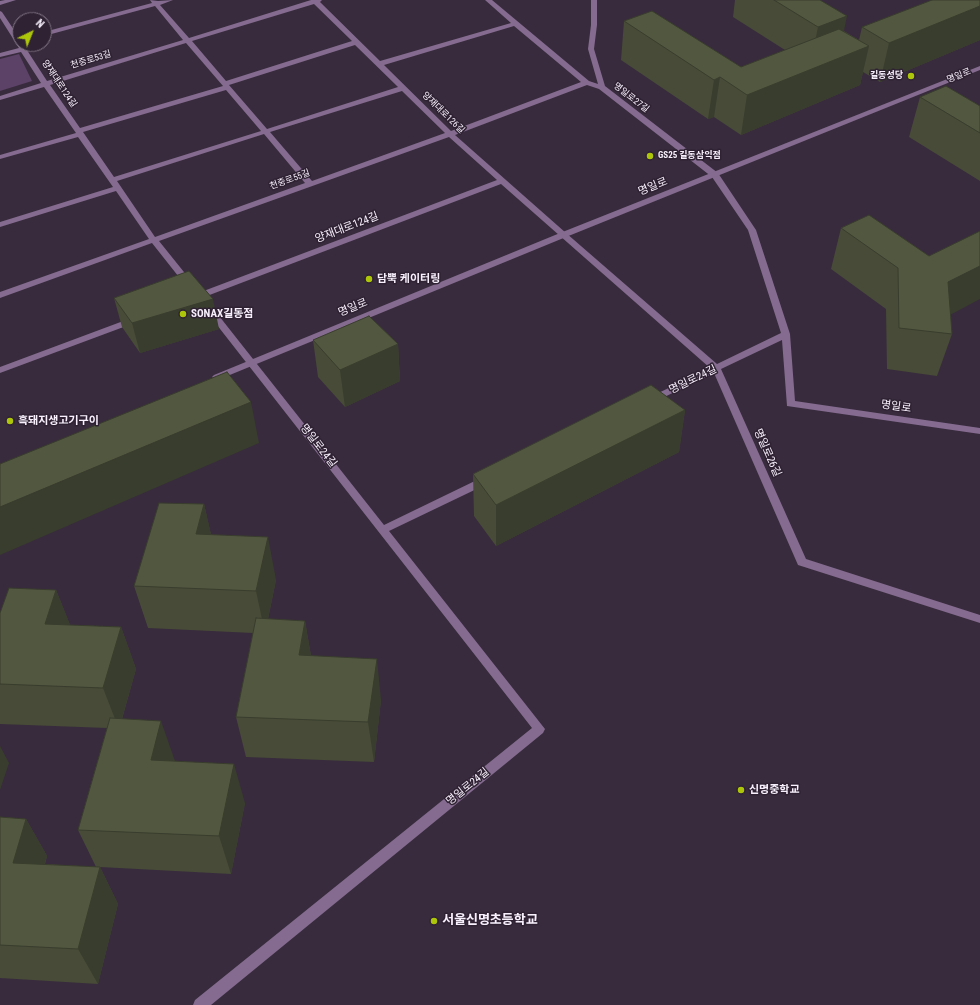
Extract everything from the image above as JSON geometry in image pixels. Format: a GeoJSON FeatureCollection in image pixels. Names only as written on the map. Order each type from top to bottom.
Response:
{"type":"FeatureCollection","features":[{"type":"Feature","properties":{"kind":"street"},"geometry":{"type":"LineString","coordinates":[[0,3],[13,0]]}},
{"type":"Feature","properties":{"kind":"street"},"geometry":{"type":"LineString","coordinates":[[52,32],[154,2],[170,0]]}},
{"type":"Feature","properties":{"kind":"street","name":"천중로53길"},"geometry":{"type":"LineString","coordinates":[[0,98],[316,0]]}},
{"type":"Feature","properties":{"kind":"street","name":"양재대로126길"},"geometry":{"type":"LineString","coordinates":[[316,0],[378,64],[450,134],[563,235]]}},
{"type":"Feature","properties":{"kind":"street","name":"명일로27길"},"geometry":{"type":"LineString","coordinates":[[488,0],[586,83],[602,88],[715,175]]}},
{"type":"Feature","properties":{"kind":"street"},"geometry":{"type":"LineString","coordinates":[[594,0],[594,25],[591,49],[602,88]]}},
{"type":"Feature","properties":{"kind":"street"},"geometry":{"type":"LineString","coordinates":[[154,2],[310,184]]}},
{"type":"Feature","properties":{"kind":"street","name":"양재대로124길"},"geometry":{"type":"LineString","coordinates":[[0,14],[12,31]]}},
{"type":"Feature","properties":{"kind":"street"},"geometry":{"type":"LineString","coordinates":[[378,64],[516,23]]}},
{"type":"Feature","properties":{"kind":"street"},"geometry":{"type":"LineString","coordinates":[[0,157],[357,42]]}},
{"type":"Feature","properties":{"kind":"street"},"geometry":{"type":"LineString","coordinates":[[0,55],[12,52]]}},
{"type":"Feature","properties":{"kind":"street","name":"양재대로124길"},"geometry":{"type":"LineString","coordinates":[[25,52],[153,239],[195,297],[252,363]]}},
{"type":"Feature","properties":{"kind":"street","name":"명일로"},"geometry":{"type":"LineString","coordinates":[[209,380],[563,235],[980,68]]}},
{"type":"Feature","properties":{"kind":"street","name":"천중로55길"},"geometry":{"type":"LineString","coordinates":[[0,295],[450,134],[586,83]]}},
{"type":"Feature","properties":{"kind":"street"},"geometry":{"type":"LineString","coordinates":[[0,226],[266,131],[403,88]]}},
{"type":"Feature","properties":{"kind":"street","name":"명일로"},"geometry":{"type":"LineString","coordinates":[[715,175],[752,230],[786,334],[790,404],[980,431]]}},
{"type":"Feature","properties":{"kind":"street","name":"양재대로124길"},"geometry":{"type":"LineString","coordinates":[[195,297],[502,181]]}},
{"type":"Feature","properties":{"kind":"street","name":"명일로26길"},"geometry":{"type":"LineString","coordinates":[[563,235],[716,368],[802,562],[980,619]]}},
{"type":"Feature","properties":{"kind":"street"},"geometry":{"type":"LineString","coordinates":[[0,370],[140,318]]}},
{"type":"Feature","properties":{"kind":"street","name":"명일로24길"},"geometry":{"type":"LineString","coordinates":[[646,402],[786,334]]}},
{"type":"Feature","properties":{"kind":"street","name":"명일로24길"},"geometry":{"type":"LineString","coordinates":[[200,1005],[539,729],[252,363]]}},
{"type":"Feature","properties":{"kind":"street"},"geometry":{"type":"LineString","coordinates":[[383,530],[490,478]]}},
{"type":"Feature","properties":{"kind":"shaded area"},"geometry":{"type":"Polygon","coordinates":[[[19,54],[32,81],[0,91],[0,59],[19,54]]]}},
{"type":"Feature","properties":{"kind":"building"},"geometry":{"type":"Polygon","coordinates":[[[774,0],[820,0],[847,16],[818,27],[774,0]]]}},
{"type":"Feature","properties":{"kind":"building"},"geometry":{"type":"Polygon","coordinates":[[[932,0],[980,0],[980,6],[889,43],[862,27],[932,0]]]}},
{"type":"Feature","properties":{"kind":"building"},"geometry":{"type":"Polygon","coordinates":[[[652,11],[741,67],[839,29],[869,46],[747,95],[720,77],[714,80],[624,21],[652,11]]]}},
{"type":"Feature","properties":{"kind":"building"},"geometry":{"type":"Polygon","coordinates":[[[946,86],[980,106],[980,133],[920,97],[946,86]]]}},
{"type":"Feature","properties":{"kind":"building"},"geometry":{"type":"Polygon","coordinates":[[[869,215],[929,256],[980,231],[980,266],[948,282],[952,334],[899,328],[898,268],[841,228],[869,215]]]}},
{"type":"Feature","properties":{"kind":"building"},"geometry":{"type":"Polygon","coordinates":[[[189,271],[213,299],[132,323],[114,298],[189,271]]]}},
{"type":"Feature","properties":{"kind":"building"},"geometry":{"type":"Polygon","coordinates":[[[369,316],[398,344],[340,370],[313,340],[369,316]]]}},
{"type":"Feature","properties":{"kind":"building"},"geometry":{"type":"Polygon","coordinates":[[[227,372],[251,402],[0,507],[0,464],[227,372]]]}},
{"type":"Feature","properties":{"kind":"building"},"geometry":{"type":"Polygon","coordinates":[[[651,385],[685,410],[496,505],[473,474],[651,385]]]}},
{"type":"Feature","properties":{"kind":"building"},"geometry":{"type":"Polygon","coordinates":[[[159,503],[204,504],[196,534],[268,537],[256,591],[134,586],[159,503]]]}},
{"type":"Feature","properties":{"kind":"building"},"geometry":{"type":"Polygon","coordinates":[[[9,588],[56,590],[45,624],[121,627],[103,688],[0,684],[0,613],[9,588]]]}},
{"type":"Feature","properties":{"kind":"building"},"geometry":{"type":"Polygon","coordinates":[[[256,618],[305,621],[299,655],[377,659],[368,722],[236,717],[256,618]]]}},
{"type":"Feature","properties":{"kind":"building"},"geometry":{"type":"Polygon","coordinates":[[[110,718],[161,721],[151,760],[234,764],[219,836],[78,830],[110,718]]]}},
{"type":"Feature","properties":{"kind":"building"},"geometry":{"type":"Polygon","coordinates":[[[0,817],[26,819],[13,863],[100,867],[78,949],[0,945],[0,817]]]}},
{"type":"Feature","properties":{"kind":"place","name":"길동성당"},"geometry":{"type":"Point","coordinates":[911,76]}},
{"type":"Feature","properties":{"kind":"place","name":"GS25 길동삼익점"},"geometry":{"type":"Point","coordinates":[650,156]}},
{"type":"Feature","properties":{"kind":"place","name":"담뿍 케이터링"},"geometry":{"type":"Point","coordinates":[369,279]}},
{"type":"Feature","properties":{"kind":"place","name":"SONAX길동점"},"geometry":{"type":"Point","coordinates":[183,314]}},
{"type":"Feature","properties":{"kind":"place","name":"흑돼지생고기구이"},"geometry":{"type":"Point","coordinates":[10,421]}},
{"type":"Feature","properties":{"kind":"place","name":"신명중학교"},"geometry":{"type":"Point","coordinates":[741,790]}},
{"type":"Feature","properties":{"kind":"place","name":"서울신명초등학교"},"geometry":{"type":"Point","coordinates":[434,921]}}]}
